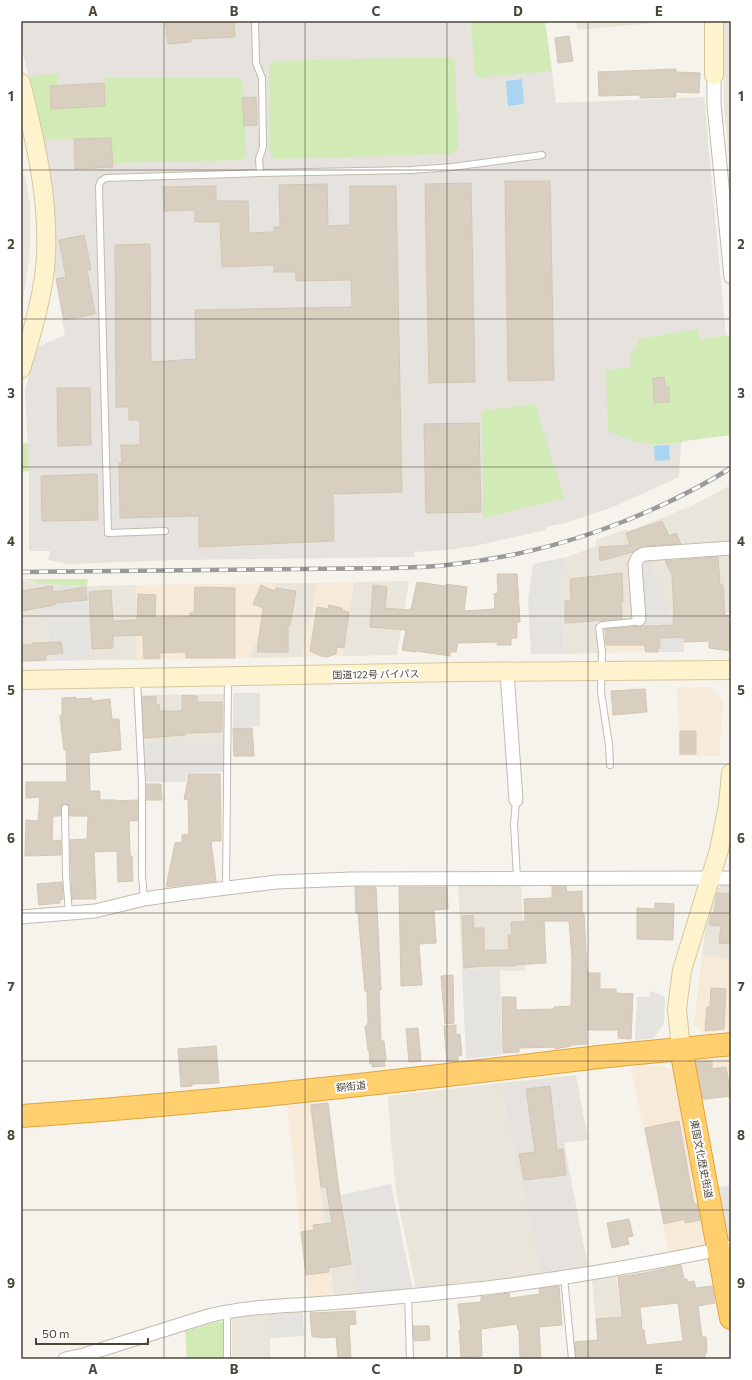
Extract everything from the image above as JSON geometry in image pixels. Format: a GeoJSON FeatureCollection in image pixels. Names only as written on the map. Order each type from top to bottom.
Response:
{"type":"FeatureCollection","features":[{"type":"Feature","properties":{"kind":"highway"},"geometry":{"type":"LineString","coordinates":[[681,1049],[731,1044]]}},
{"type":"Feature","properties":{"kind":"highway","name":"銅街道"},"geometry":{"type":"LineString","coordinates":[[21,1116],[123,1108],[329,1088],[681,1049]]}},
{"type":"Feature","properties":{"kind":"highway","name":"東国文化歴史街道"},"geometry":{"type":"LineString","coordinates":[[681,1049],[725,1249],[731,1318]]}},
{"type":"Feature","properties":{"kind":"street"},"geometry":{"type":"LineString","coordinates":[[714,21],[714,109],[727,201],[731,277]]}},
{"type":"Feature","properties":{"kind":"street"},"geometry":{"type":"LineString","coordinates":[[21,83],[24,110],[42,177],[46,223],[45,261],[39,307],[22,359]]}},
{"type":"Feature","properties":{"kind":"street"},"geometry":{"type":"LineString","coordinates":[[639,619],[635,565],[637,558],[640,555],[731,548]]}},
{"type":"Feature","properties":{"kind":"street","name":"国道122号 バイパス"},"geometry":{"type":"LineString","coordinates":[[21,680],[731,670]]}},
{"type":"Feature","properties":{"kind":"street"},"geometry":{"type":"LineString","coordinates":[[507,672],[516,800]]}},
{"type":"Feature","properties":{"kind":"street"},"geometry":{"type":"LineString","coordinates":[[681,1049],[677,1008],[682,970],[711,879],[722,835],[728,805],[731,773]]}},
{"type":"Feature","properties":{"kind":"street"},"geometry":{"type":"LineString","coordinates":[[21,917],[95,911],[144,899],[284,882],[340,879],[731,878]]}},
{"type":"Feature","properties":{"kind":"street"},"geometry":{"type":"LineString","coordinates":[[65,1359],[84,1355],[227,1311],[450,1292],[564,1276],[725,1249]]}},
{"type":"Feature","properties":{"kind":"lane"},"geometry":{"type":"LineString","coordinates":[[255,21],[256,63],[262,78],[263,146],[259,159],[260,173]]}},
{"type":"Feature","properties":{"kind":"lane"},"geometry":{"type":"LineString","coordinates":[[165,531],[108,532],[99,186],[101,181],[106,178],[411,170],[452,167],[542,155]]}},
{"type":"Feature","properties":{"kind":"lane"},"geometry":{"type":"LineString","coordinates":[[610,765],[602,692],[600,626],[634,622],[639,619]]}},
{"type":"Feature","properties":{"kind":"lane"},"geometry":{"type":"LineString","coordinates":[[226,888],[228,676]]}},
{"type":"Feature","properties":{"kind":"lane"},"geometry":{"type":"LineString","coordinates":[[136,678],[142,783],[142,876],[144,899]]}},
{"type":"Feature","properties":{"kind":"lane"},"geometry":{"type":"LineString","coordinates":[[516,800],[514,824],[517,878]]}},
{"type":"Feature","properties":{"kind":"lane"},"geometry":{"type":"LineString","coordinates":[[65,808],[66,876],[69,914]]}},
{"type":"Feature","properties":{"kind":"lane"},"geometry":{"type":"LineString","coordinates":[[564,1276],[572,1359]]}},
{"type":"Feature","properties":{"kind":"lane"},"geometry":{"type":"LineString","coordinates":[[408,1295],[410,1359]]}},
{"type":"Feature","properties":{"kind":"lane"},"geometry":{"type":"LineString","coordinates":[[227,1311],[227,1359]]}},
{"type":"Feature","properties":{"kind":"shaded area"},"geometry":{"type":"Polygon","coordinates":[[[21,21],[545,21],[556,103],[704,97],[726,336],[701,339],[699,338],[698,330],[638,339],[638,345],[633,353],[630,353],[631,367],[607,370],[632,441],[652,445],[681,443],[679,477],[613,507],[566,523],[545,527],[546,530],[475,546],[447,550],[414,552],[415,557],[176,560],[69,564],[48,560],[50,551],[29,551],[29,471],[25,391],[37,347],[65,335],[55,276],[54,212],[52,190],[43,140],[21,45],[21,21]]]}},
{"type":"Feature","properties":{"kind":"shaded area"},"geometry":{"type":"Polygon","coordinates":[[[576,21],[674,21],[577,30],[576,21]]]}},
{"type":"Feature","properties":{"kind":"shaded area"},"geometry":{"type":"Polygon","coordinates":[[[723,21],[731,21],[731,172],[724,108],[723,21]]]}},
{"type":"Feature","properties":{"kind":"shaded area"},"geometry":{"type":"Polygon","coordinates":[[[21,175],[25,175],[30,205],[30,243],[29,262],[21,310],[21,175]]]}},
{"type":"Feature","properties":{"kind":"shaded area"},"geometry":{"type":"Polygon","coordinates":[[[729,486],[731,542],[630,551],[634,619],[596,622],[598,653],[564,654],[561,578],[567,557],[596,546],[596,540],[627,529],[628,531],[685,508],[686,509],[729,486]]]}},
{"type":"Feature","properties":{"kind":"shaded area"},"geometry":{"type":"Polygon","coordinates":[[[727,553],[731,556],[731,612],[701,623],[671,623],[670,604],[663,604],[663,580],[653,580],[652,559],[727,553]]]}},
{"type":"Feature","properties":{"kind":"shaded area"},"geometry":{"type":"Polygon","coordinates":[[[567,557],[561,578],[564,654],[531,654],[528,600],[533,564],[567,557]]]}},
{"type":"Feature","properties":{"kind":"shaded area"},"geometry":{"type":"Polygon","coordinates":[[[645,559],[652,559],[653,580],[663,580],[663,603],[670,604],[671,623],[683,623],[684,652],[660,652],[659,624],[645,625],[640,565],[645,559]]]}},
{"type":"Feature","properties":{"kind":"shaded area"},"geometry":{"type":"Polygon","coordinates":[[[21,580],[34,581],[40,584],[53,661],[21,662],[21,580]]]}},
{"type":"Feature","properties":{"kind":"shaded area"},"geometry":{"type":"Polygon","coordinates":[[[409,581],[397,655],[343,656],[354,582],[409,581]]]}},
{"type":"Feature","properties":{"kind":"shaded area"},"geometry":{"type":"Polygon","coordinates":[[[354,582],[343,656],[302,657],[317,583],[354,582]]]}},
{"type":"Feature","properties":{"kind":"shaded area"},"geometry":{"type":"Polygon","coordinates":[[[277,583],[317,583],[302,657],[250,658],[277,583]]]}},
{"type":"Feature","properties":{"kind":"shaded area"},"geometry":{"type":"Polygon","coordinates":[[[277,583],[250,658],[137,660],[136,585],[277,583]]]}},
{"type":"Feature","properties":{"kind":"shaded area"},"geometry":{"type":"Polygon","coordinates":[[[40,584],[87,586],[91,660],[53,661],[40,584]]]}},
{"type":"Feature","properties":{"kind":"shaded area"},"geometry":{"type":"Polygon","coordinates":[[[136,585],[137,660],[91,660],[87,586],[136,585]]]}},
{"type":"Feature","properties":{"kind":"shaded area"},"geometry":{"type":"Polygon","coordinates":[[[659,624],[660,652],[605,653],[603,630],[605,628],[659,624]]]}},
{"type":"Feature","properties":{"kind":"shaded area"},"geometry":{"type":"Polygon","coordinates":[[[711,687],[723,701],[719,756],[679,756],[677,688],[711,687]]]}},
{"type":"Feature","properties":{"kind":"shaded area"},"geometry":{"type":"Polygon","coordinates":[[[233,693],[260,693],[260,726],[233,727],[233,693]]]}},
{"type":"Feature","properties":{"kind":"shaded area"},"geometry":{"type":"Polygon","coordinates":[[[224,694],[224,743],[142,743],[140,695],[224,694]]]}},
{"type":"Feature","properties":{"kind":"shaded area"},"geometry":{"type":"Polygon","coordinates":[[[142,743],[224,743],[223,772],[186,773],[186,782],[145,782],[142,743]]]}},
{"type":"Feature","properties":{"kind":"shaded area"},"geometry":{"type":"Polygon","coordinates":[[[458,884],[521,884],[525,971],[500,971],[499,968],[462,969],[458,884]]]}},
{"type":"Feature","properties":{"kind":"shaded area"},"geometry":{"type":"Polygon","coordinates":[[[724,884],[731,885],[731,959],[702,955],[707,918],[717,889],[724,884]]]}},
{"type":"Feature","properties":{"kind":"shaded area"},"geometry":{"type":"Polygon","coordinates":[[[702,955],[731,959],[731,1030],[703,1032],[694,1024],[702,955]]]}},
{"type":"Feature","properties":{"kind":"shaded area"},"geometry":{"type":"Polygon","coordinates":[[[500,968],[502,1055],[466,1059],[462,969],[500,968]]]}},
{"type":"Feature","properties":{"kind":"shaded area"},"geometry":{"type":"Polygon","coordinates":[[[650,991],[665,997],[664,1023],[654,1038],[635,1040],[637,997],[649,997],[650,991]]]}},
{"type":"Feature","properties":{"kind":"shaded area"},"geometry":{"type":"Polygon","coordinates":[[[731,1058],[731,1097],[701,1101],[694,1061],[731,1058]]]}},
{"type":"Feature","properties":{"kind":"shaded area"},"geometry":{"type":"Polygon","coordinates":[[[657,1065],[674,1070],[708,1238],[702,1248],[669,1254],[631,1068],[657,1065]]]}},
{"type":"Feature","properties":{"kind":"shaded area"},"geometry":{"type":"Polygon","coordinates":[[[576,1075],[588,1140],[564,1143],[588,1267],[541,1274],[500,1083],[576,1075]]]}},
{"type":"Feature","properties":{"kind":"shaded area"},"geometry":{"type":"Polygon","coordinates":[[[500,1083],[541,1274],[416,1289],[397,1197],[388,1096],[500,1083]]]}},
{"type":"Feature","properties":{"kind":"shaded area"},"geometry":{"type":"Polygon","coordinates":[[[328,1102],[341,1195],[359,1295],[334,1297],[309,1104],[328,1102]]]}},
{"type":"Feature","properties":{"kind":"shaded area"},"geometry":{"type":"Polygon","coordinates":[[[309,1104],[334,1297],[308,1300],[287,1106],[309,1104]]]}},
{"type":"Feature","properties":{"kind":"shaded area"},"geometry":{"type":"Polygon","coordinates":[[[391,1184],[413,1290],[359,1295],[341,1195],[391,1184]]]}},
{"type":"Feature","properties":{"kind":"shaded area"},"geometry":{"type":"Polygon","coordinates":[[[731,1185],[731,1241],[727,1242],[715,1188],[731,1185]]]}},
{"type":"Feature","properties":{"kind":"shaded area"},"geometry":{"type":"Polygon","coordinates":[[[616,1275],[623,1330],[599,1359],[592,1279],[616,1275]]]}},
{"type":"Feature","properties":{"kind":"shaded area"},"geometry":{"type":"Polygon","coordinates":[[[303,1312],[304,1336],[270,1338],[270,1314],[303,1312]]]}},
{"type":"Feature","properties":{"kind":"shaded area"},"geometry":{"type":"Polygon","coordinates":[[[270,1314],[270,1359],[232,1359],[232,1318],[270,1314]]]}},
{"type":"Feature","properties":{"kind":"green space"},"geometry":{"type":"Polygon","coordinates":[[[471,21],[545,21],[552,71],[475,78],[471,21]]]}},
{"type":"Feature","properties":{"kind":"green space"},"geometry":{"type":"Polygon","coordinates":[[[450,57],[455,62],[458,147],[452,154],[273,158],[270,152],[269,68],[272,61],[450,57]]]}},
{"type":"Feature","properties":{"kind":"green space"},"geometry":{"type":"Polygon","coordinates":[[[57,73],[57,86],[50,86],[51,109],[105,106],[104,83],[106,78],[239,78],[243,84],[246,155],[242,160],[112,163],[111,138],[43,140],[28,77],[57,73]]]}},
{"type":"Feature","properties":{"kind":"green space"},"geometry":{"type":"Polygon","coordinates":[[[698,329],[699,338],[701,339],[731,335],[731,435],[684,441],[681,443],[652,445],[632,441],[608,431],[606,370],[631,367],[630,353],[633,353],[633,346],[638,345],[638,339],[698,329]]]}},
{"type":"Feature","properties":{"kind":"green space"},"geometry":{"type":"Polygon","coordinates":[[[535,404],[564,498],[483,518],[482,411],[535,404]]]}},
{"type":"Feature","properties":{"kind":"green space"},"geometry":{"type":"Polygon","coordinates":[[[28,443],[29,471],[21,472],[21,444],[28,443]]]}},
{"type":"Feature","properties":{"kind":"green space"},"geometry":{"type":"Polygon","coordinates":[[[21,579],[88,579],[87,586],[40,584],[34,581],[21,579]]]}},
{"type":"Feature","properties":{"kind":"green space"},"geometry":{"type":"Polygon","coordinates":[[[217,1322],[223,1322],[223,1359],[187,1359],[185,1331],[217,1322]]]}},
{"type":"Feature","properties":{"kind":"water"},"geometry":{"type":"Polygon","coordinates":[[[522,79],[524,104],[508,106],[506,81],[522,79]]]}},
{"type":"Feature","properties":{"kind":"water"},"geometry":{"type":"Polygon","coordinates":[[[669,445],[670,460],[655,461],[654,446],[669,445]]]}},
{"type":"Feature","properties":{"kind":"building"},"geometry":{"type":"Polygon","coordinates":[[[165,21],[234,21],[235,37],[191,39],[191,42],[168,44],[165,21]]]}},
{"type":"Feature","properties":{"kind":"building"},"geometry":{"type":"Polygon","coordinates":[[[569,36],[573,61],[558,63],[555,38],[569,36]]]}},
{"type":"Feature","properties":{"kind":"building"},"geometry":{"type":"Polygon","coordinates":[[[676,69],[676,72],[700,73],[699,93],[676,92],[676,97],[640,98],[640,95],[599,96],[598,72],[676,69]]]}},
{"type":"Feature","properties":{"kind":"building"},"geometry":{"type":"Polygon","coordinates":[[[104,83],[105,106],[51,109],[50,86],[104,83]]]}},
{"type":"Feature","properties":{"kind":"building"},"geometry":{"type":"Polygon","coordinates":[[[256,97],[257,125],[244,126],[242,98],[256,97]]]}},
{"type":"Feature","properties":{"kind":"building"},"geometry":{"type":"Polygon","coordinates":[[[111,138],[113,167],[75,169],[74,139],[111,138]]]}},
{"type":"Feature","properties":{"kind":"building"},"geometry":{"type":"Polygon","coordinates":[[[505,181],[550,181],[554,380],[508,381],[505,181]]]}},
{"type":"Feature","properties":{"kind":"building"},"geometry":{"type":"Polygon","coordinates":[[[471,183],[475,382],[429,383],[425,184],[471,183]]]}},
{"type":"Feature","properties":{"kind":"building"},"geometry":{"type":"Polygon","coordinates":[[[327,184],[328,226],[350,225],[350,186],[396,186],[402,492],[333,494],[334,541],[199,547],[199,516],[120,518],[119,463],[122,463],[121,445],[140,445],[140,420],[129,420],[129,407],[116,407],[115,245],[150,244],[151,362],[196,359],[195,310],[352,307],[351,280],[296,281],[296,272],[274,272],[274,265],[222,267],[220,222],[195,222],[195,210],[164,211],[163,187],[216,186],[216,201],[248,201],[249,233],[274,232],[274,227],[280,227],[279,185],[327,184]]]}},
{"type":"Feature","properties":{"kind":"building"},"geometry":{"type":"Polygon","coordinates":[[[84,235],[91,269],[87,270],[95,314],[64,320],[56,279],[66,277],[59,240],[84,235]]]}},
{"type":"Feature","properties":{"kind":"building"},"geometry":{"type":"Polygon","coordinates":[[[664,377],[665,387],[669,387],[669,402],[654,403],[653,378],[664,377]]]}},
{"type":"Feature","properties":{"kind":"building"},"geometry":{"type":"Polygon","coordinates":[[[57,388],[90,388],[91,445],[58,446],[57,388]]]}},
{"type":"Feature","properties":{"kind":"building"},"geometry":{"type":"Polygon","coordinates":[[[479,423],[481,512],[426,513],[424,424],[479,423]]]}},
{"type":"Feature","properties":{"kind":"building"},"geometry":{"type":"Polygon","coordinates":[[[97,474],[98,520],[42,521],[41,476],[97,474]]]}},
{"type":"Feature","properties":{"kind":"building"},"geometry":{"type":"Polygon","coordinates":[[[662,521],[669,536],[676,533],[681,544],[643,546],[633,552],[600,561],[599,547],[630,545],[626,533],[662,521]]]}},
{"type":"Feature","properties":{"kind":"building"},"geometry":{"type":"Polygon","coordinates":[[[718,557],[720,585],[723,585],[725,615],[731,616],[731,651],[709,648],[709,641],[684,642],[684,637],[659,638],[660,648],[658,648],[658,652],[646,652],[644,645],[606,645],[605,629],[673,625],[672,575],[665,561],[718,557]]]}},
{"type":"Feature","properties":{"kind":"building"},"geometry":{"type":"Polygon","coordinates":[[[622,573],[622,619],[565,623],[565,601],[571,601],[570,579],[622,573]]]}},
{"type":"Feature","properties":{"kind":"building"},"geometry":{"type":"Polygon","coordinates":[[[497,574],[517,574],[520,622],[517,622],[517,638],[511,638],[511,645],[497,645],[497,642],[458,643],[456,652],[450,652],[450,656],[415,652],[402,650],[406,630],[370,627],[373,585],[387,587],[385,608],[411,609],[417,582],[467,587],[464,611],[495,609],[494,594],[498,593],[497,574]]]}},
{"type":"Feature","properties":{"kind":"building"},"geometry":{"type":"Polygon","coordinates":[[[261,585],[275,591],[276,588],[296,591],[290,626],[288,625],[288,652],[257,652],[263,608],[253,604],[261,585]]]}},
{"type":"Feature","properties":{"kind":"building"},"geometry":{"type":"Polygon","coordinates":[[[52,586],[53,592],[86,587],[87,600],[55,603],[55,605],[21,611],[21,591],[52,586]]]}},
{"type":"Feature","properties":{"kind":"building"},"geometry":{"type":"Polygon","coordinates":[[[195,587],[235,588],[235,658],[186,658],[186,652],[160,653],[160,658],[144,659],[143,635],[113,636],[113,648],[92,649],[89,592],[111,590],[113,621],[137,620],[138,594],[156,595],[155,618],[190,617],[190,613],[194,613],[195,587]]]}},
{"type":"Feature","properties":{"kind":"building"},"geometry":{"type":"Polygon","coordinates":[[[329,605],[342,608],[342,610],[349,612],[344,648],[337,647],[336,654],[327,657],[310,651],[317,607],[328,609],[329,605]]]}},
{"type":"Feature","properties":{"kind":"building"},"geometry":{"type":"Polygon","coordinates":[[[61,642],[63,653],[46,655],[46,660],[21,661],[21,645],[61,642]]]}},
{"type":"Feature","properties":{"kind":"building"},"geometry":{"type":"Polygon","coordinates":[[[645,689],[647,712],[613,715],[611,691],[645,689]]]}},
{"type":"Feature","properties":{"kind":"building"},"geometry":{"type":"Polygon","coordinates":[[[182,695],[197,696],[197,702],[222,702],[222,732],[185,733],[185,735],[144,738],[142,697],[156,696],[156,705],[159,704],[160,711],[182,711],[182,695]]]}},
{"type":"Feature","properties":{"kind":"building"},"geometry":{"type":"Polygon","coordinates":[[[76,697],[76,699],[92,698],[92,701],[110,699],[112,719],[119,719],[121,750],[89,753],[90,791],[100,791],[100,800],[138,800],[138,820],[129,821],[130,856],[132,856],[133,881],[118,882],[117,851],[94,852],[96,899],[72,899],[70,840],[87,839],[88,816],[70,816],[69,805],[62,804],[61,816],[53,816],[52,841],[61,840],[61,855],[25,856],[26,820],[38,821],[40,797],[26,798],[26,782],[67,782],[66,750],[64,750],[60,716],[62,715],[62,698],[76,697]]]}},
{"type":"Feature","properties":{"kind":"building"},"geometry":{"type":"Polygon","coordinates":[[[233,728],[252,728],[254,756],[234,756],[233,728]]]}},
{"type":"Feature","properties":{"kind":"building"},"geometry":{"type":"Polygon","coordinates":[[[680,731],[696,731],[696,754],[680,754],[680,731]]]}},
{"type":"Feature","properties":{"kind":"building"},"geometry":{"type":"Polygon","coordinates":[[[188,774],[220,774],[221,841],[211,841],[216,881],[166,887],[175,843],[182,842],[182,835],[189,834],[188,800],[184,799],[188,774]]]}},
{"type":"Feature","properties":{"kind":"building"},"geometry":{"type":"Polygon","coordinates":[[[146,784],[161,784],[162,800],[146,800],[146,784]]]}},
{"type":"Feature","properties":{"kind":"building"},"geometry":{"type":"Polygon","coordinates":[[[62,882],[63,899],[60,900],[60,903],[39,905],[37,884],[62,882]]]}},
{"type":"Feature","properties":{"kind":"building"},"geometry":{"type":"Polygon","coordinates":[[[552,886],[566,886],[567,892],[582,891],[582,914],[584,913],[587,973],[600,973],[600,989],[616,989],[616,993],[633,994],[631,1039],[618,1038],[618,1030],[586,1030],[587,1044],[571,1045],[555,1049],[555,1047],[519,1048],[519,1052],[503,1053],[502,997],[516,997],[516,1010],[554,1009],[554,1007],[571,1006],[572,958],[569,921],[544,921],[546,963],[464,968],[462,916],[473,915],[474,928],[484,928],[484,950],[509,950],[508,935],[512,935],[511,922],[525,921],[524,899],[552,898],[552,886]]]}},
{"type":"Feature","properties":{"kind":"building"},"geometry":{"type":"Polygon","coordinates":[[[355,887],[376,887],[381,990],[379,990],[381,1041],[384,1041],[386,1060],[384,1060],[385,1066],[372,1067],[372,1063],[370,1064],[365,1026],[368,1023],[367,991],[365,991],[358,913],[356,913],[355,887]]]}},
{"type":"Feature","properties":{"kind":"building"},"geometry":{"type":"Polygon","coordinates":[[[399,887],[447,887],[448,909],[434,910],[436,943],[419,944],[422,985],[401,986],[399,887]]]}},
{"type":"Feature","properties":{"kind":"building"},"geometry":{"type":"Polygon","coordinates":[[[717,893],[731,894],[731,944],[719,943],[721,926],[709,925],[711,913],[714,914],[717,893]]]}},
{"type":"Feature","properties":{"kind":"building"},"geometry":{"type":"Polygon","coordinates":[[[655,903],[674,904],[673,940],[637,939],[637,908],[655,909],[655,903]]]}},
{"type":"Feature","properties":{"kind":"building"},"geometry":{"type":"Polygon","coordinates":[[[453,975],[454,1023],[445,1024],[441,976],[453,975]]]}},
{"type":"Feature","properties":{"kind":"building"},"geometry":{"type":"Polygon","coordinates":[[[711,988],[726,989],[724,1029],[705,1031],[707,1007],[710,1007],[711,988]]]}},
{"type":"Feature","properties":{"kind":"building"},"geometry":{"type":"Polygon","coordinates":[[[456,1025],[456,1035],[460,1034],[462,1055],[458,1056],[458,1061],[447,1062],[444,1026],[456,1025]]]}},
{"type":"Feature","properties":{"kind":"building"},"geometry":{"type":"Polygon","coordinates":[[[418,1028],[421,1061],[409,1062],[406,1029],[418,1028]]]}},
{"type":"Feature","properties":{"kind":"building"},"geometry":{"type":"Polygon","coordinates":[[[216,1046],[219,1083],[192,1084],[192,1086],[181,1087],[178,1049],[216,1046]]]}},
{"type":"Feature","properties":{"kind":"building"},"geometry":{"type":"Polygon","coordinates":[[[712,1061],[712,1069],[726,1067],[731,1096],[703,1099],[696,1062],[712,1061]]]}},
{"type":"Feature","properties":{"kind":"building"},"geometry":{"type":"Polygon","coordinates":[[[550,1086],[557,1150],[563,1149],[566,1175],[524,1180],[519,1154],[535,1152],[526,1089],[550,1086]]]}},
{"type":"Feature","properties":{"kind":"building"},"geometry":{"type":"Polygon","coordinates":[[[328,1103],[338,1185],[351,1264],[329,1268],[329,1272],[306,1275],[301,1232],[314,1230],[313,1225],[332,1223],[326,1187],[321,1187],[311,1105],[328,1103]]]}},
{"type":"Feature","properties":{"kind":"building"},"geometry":{"type":"Polygon","coordinates":[[[679,1121],[694,1204],[697,1204],[700,1220],[685,1223],[685,1219],[664,1224],[645,1128],[679,1121]]]}},
{"type":"Feature","properties":{"kind":"building"},"geometry":{"type":"Polygon","coordinates":[[[629,1219],[633,1236],[627,1237],[629,1244],[612,1248],[607,1223],[629,1219]]]}},
{"type":"Feature","properties":{"kind":"building"},"geometry":{"type":"Polygon","coordinates":[[[681,1265],[684,1279],[687,1279],[688,1282],[694,1281],[696,1288],[712,1286],[715,1303],[698,1306],[702,1337],[706,1337],[707,1353],[705,1354],[705,1359],[576,1359],[575,1342],[598,1340],[596,1319],[622,1317],[618,1277],[681,1265]],[[678,1303],[640,1307],[642,1330],[644,1330],[646,1345],[683,1341],[678,1303]]]}},
{"type":"Feature","properties":{"kind":"building"},"geometry":{"type":"Polygon","coordinates":[[[559,1286],[562,1325],[539,1327],[541,1359],[520,1359],[519,1330],[517,1324],[481,1329],[482,1356],[461,1357],[459,1330],[461,1330],[458,1304],[481,1302],[481,1297],[509,1293],[510,1298],[540,1294],[539,1289],[559,1286]]]}},
{"type":"Feature","properties":{"kind":"building"},"geometry":{"type":"Polygon","coordinates":[[[355,1311],[356,1324],[349,1325],[351,1359],[338,1359],[336,1337],[312,1337],[310,1313],[355,1311]]]}},
{"type":"Feature","properties":{"kind":"building"},"geometry":{"type":"Polygon","coordinates":[[[413,1326],[429,1326],[430,1340],[414,1341],[413,1326]]]}},
{"type":"Feature","properties":{"kind":"railway"},"geometry":{"type":"LineString","coordinates":[[21,572],[397,568],[441,566],[491,559],[527,552],[563,542],[633,518],[666,503],[731,468]]}}]}
